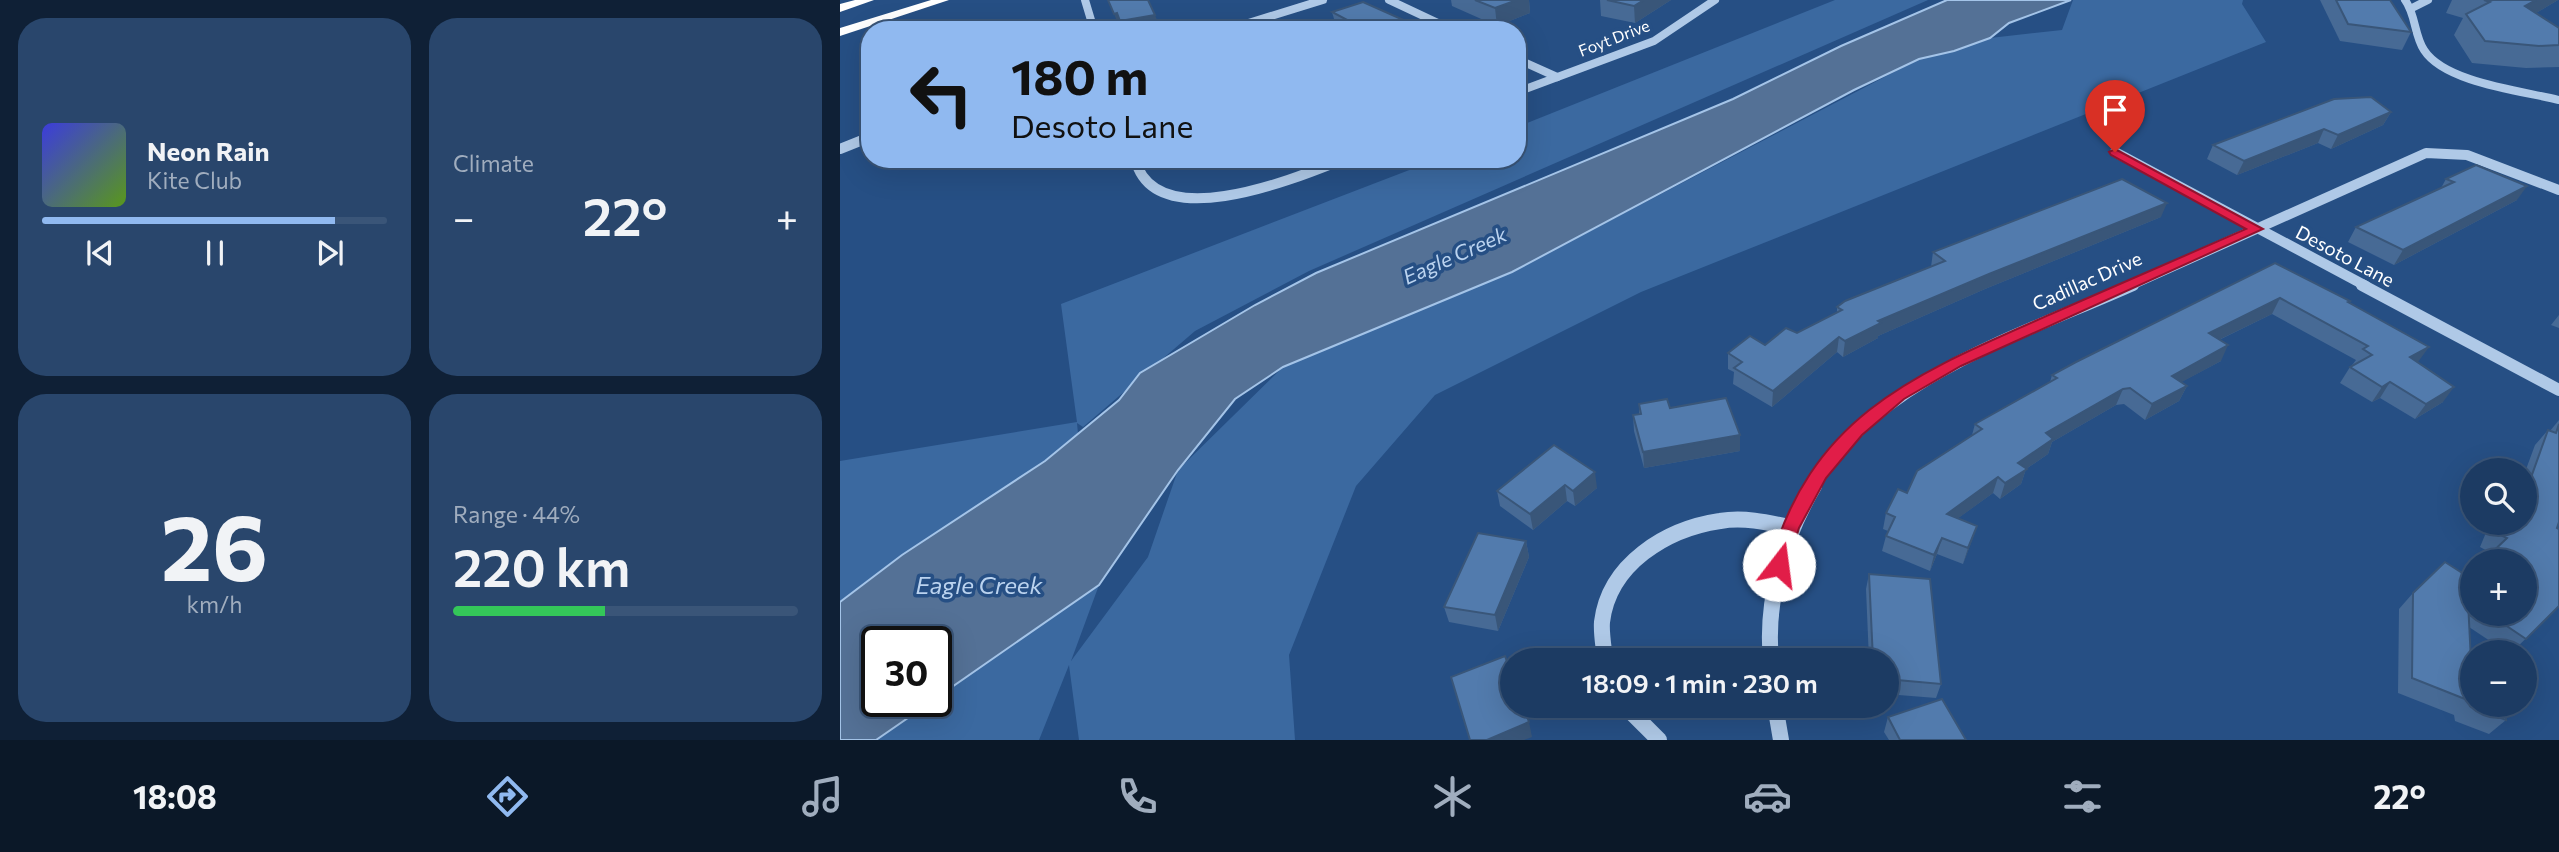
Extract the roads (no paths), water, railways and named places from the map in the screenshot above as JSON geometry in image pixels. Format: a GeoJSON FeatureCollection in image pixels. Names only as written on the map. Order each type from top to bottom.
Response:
{"type":"FeatureCollection","features":[{"type":"Feature","properties":{"kind":"highway"},"geometry":{"type":"LineString","coordinates":[[840,8],[868,0]]}},
{"type":"Feature","properties":{"kind":"highway"},"geometry":{"type":"LineString","coordinates":[[875,21],[943,0]]}},
{"type":"Feature","properties":{"kind":"highway"},"geometry":{"type":"LineString","coordinates":[[840,32],[861,25]]}},
{"type":"Feature","properties":{"kind":"street"},"geometry":{"type":"LineString","coordinates":[[1085,0],[1091,21]]}},
{"type":"Feature","properties":{"kind":"street"},"geometry":{"type":"LineString","coordinates":[[1255,21],[1323,0]]}},
{"type":"Feature","properties":{"kind":"street"},"geometry":{"type":"LineString","coordinates":[[1389,0],[1434,21]]}},
{"type":"Feature","properties":{"kind":"street","name":"Foyt Drive"},"geometry":{"type":"LineString","coordinates":[[1526,89],[1654,41],[1715,0]]}},
{"type":"Feature","properties":{"kind":"street"},"geometry":{"type":"LineString","coordinates":[[2404,0],[2412,8],[2421,44],[2439,64],[2470,76],[2559,100]]}},
{"type":"Feature","properties":{"kind":"street"},"geometry":{"type":"LineString","coordinates":[[2412,8],[2428,0]]}},
{"type":"Feature","properties":{"kind":"street"},"geometry":{"type":"LineString","coordinates":[[1526,63],[1557,77]]}},
{"type":"Feature","properties":{"kind":"street"},"geometry":{"type":"LineString","coordinates":[[2544,96],[2559,90]]}},
{"type":"Feature","properties":{"kind":"street"},"geometry":{"type":"LineString","coordinates":[[840,149],[861,141]]}},
{"type":"Feature","properties":{"kind":"street","name":"Desoto Lane"},"geometry":{"type":"LineString","coordinates":[[2115,152],[2559,390]]}},
{"type":"Feature","properties":{"kind":"street","name":"Cadillac Drive"},"geometry":{"type":"LineString","coordinates":[[1772,648],[1774,593],[1789,527],[1813,483],[1840,446],[1898,395],[1955,363],[2426,153],[2457,153],[2486,161],[2559,190]]}},
{"type":"Feature","properties":{"kind":"street"},"geometry":{"type":"LineString","coordinates":[[1138,168],[1140,176],[1152,188],[1197,198],[1267,188],[1319,168]]}},
{"type":"Feature","properties":{"kind":"street"},"geometry":{"type":"LineString","coordinates":[[1604,648],[1602,634],[1613,589],[1630,564],[1652,545],[1681,529],[1711,521],[1759,519],[1789,527]]}},
{"type":"Feature","properties":{"kind":"street"},"geometry":{"type":"LineString","coordinates":[[1637,718],[1659,740]]}},
{"type":"Feature","properties":{"kind":"street"},"geometry":{"type":"LineString","coordinates":[[1777,718],[1781,740]]}},
{"type":"Feature","properties":{"kind":"water","name":"Eagle Creek"},"geometry":{"type":"Polygon","coordinates":[[[1947,0],[2071,0],[2009,23],[1990,38],[1954,51],[1919,59],[1854,90],[1512,272],[1283,367],[1235,399],[1178,470],[1099,585],[952,687],[952,626],[861,626],[861,717],[909,717],[876,740],[840,740],[840,602],[902,555],[1045,461],[1119,400],[1140,373],[1255,305],[1316,273],[1733,99],[1841,46],[1947,0]]]}}]}
